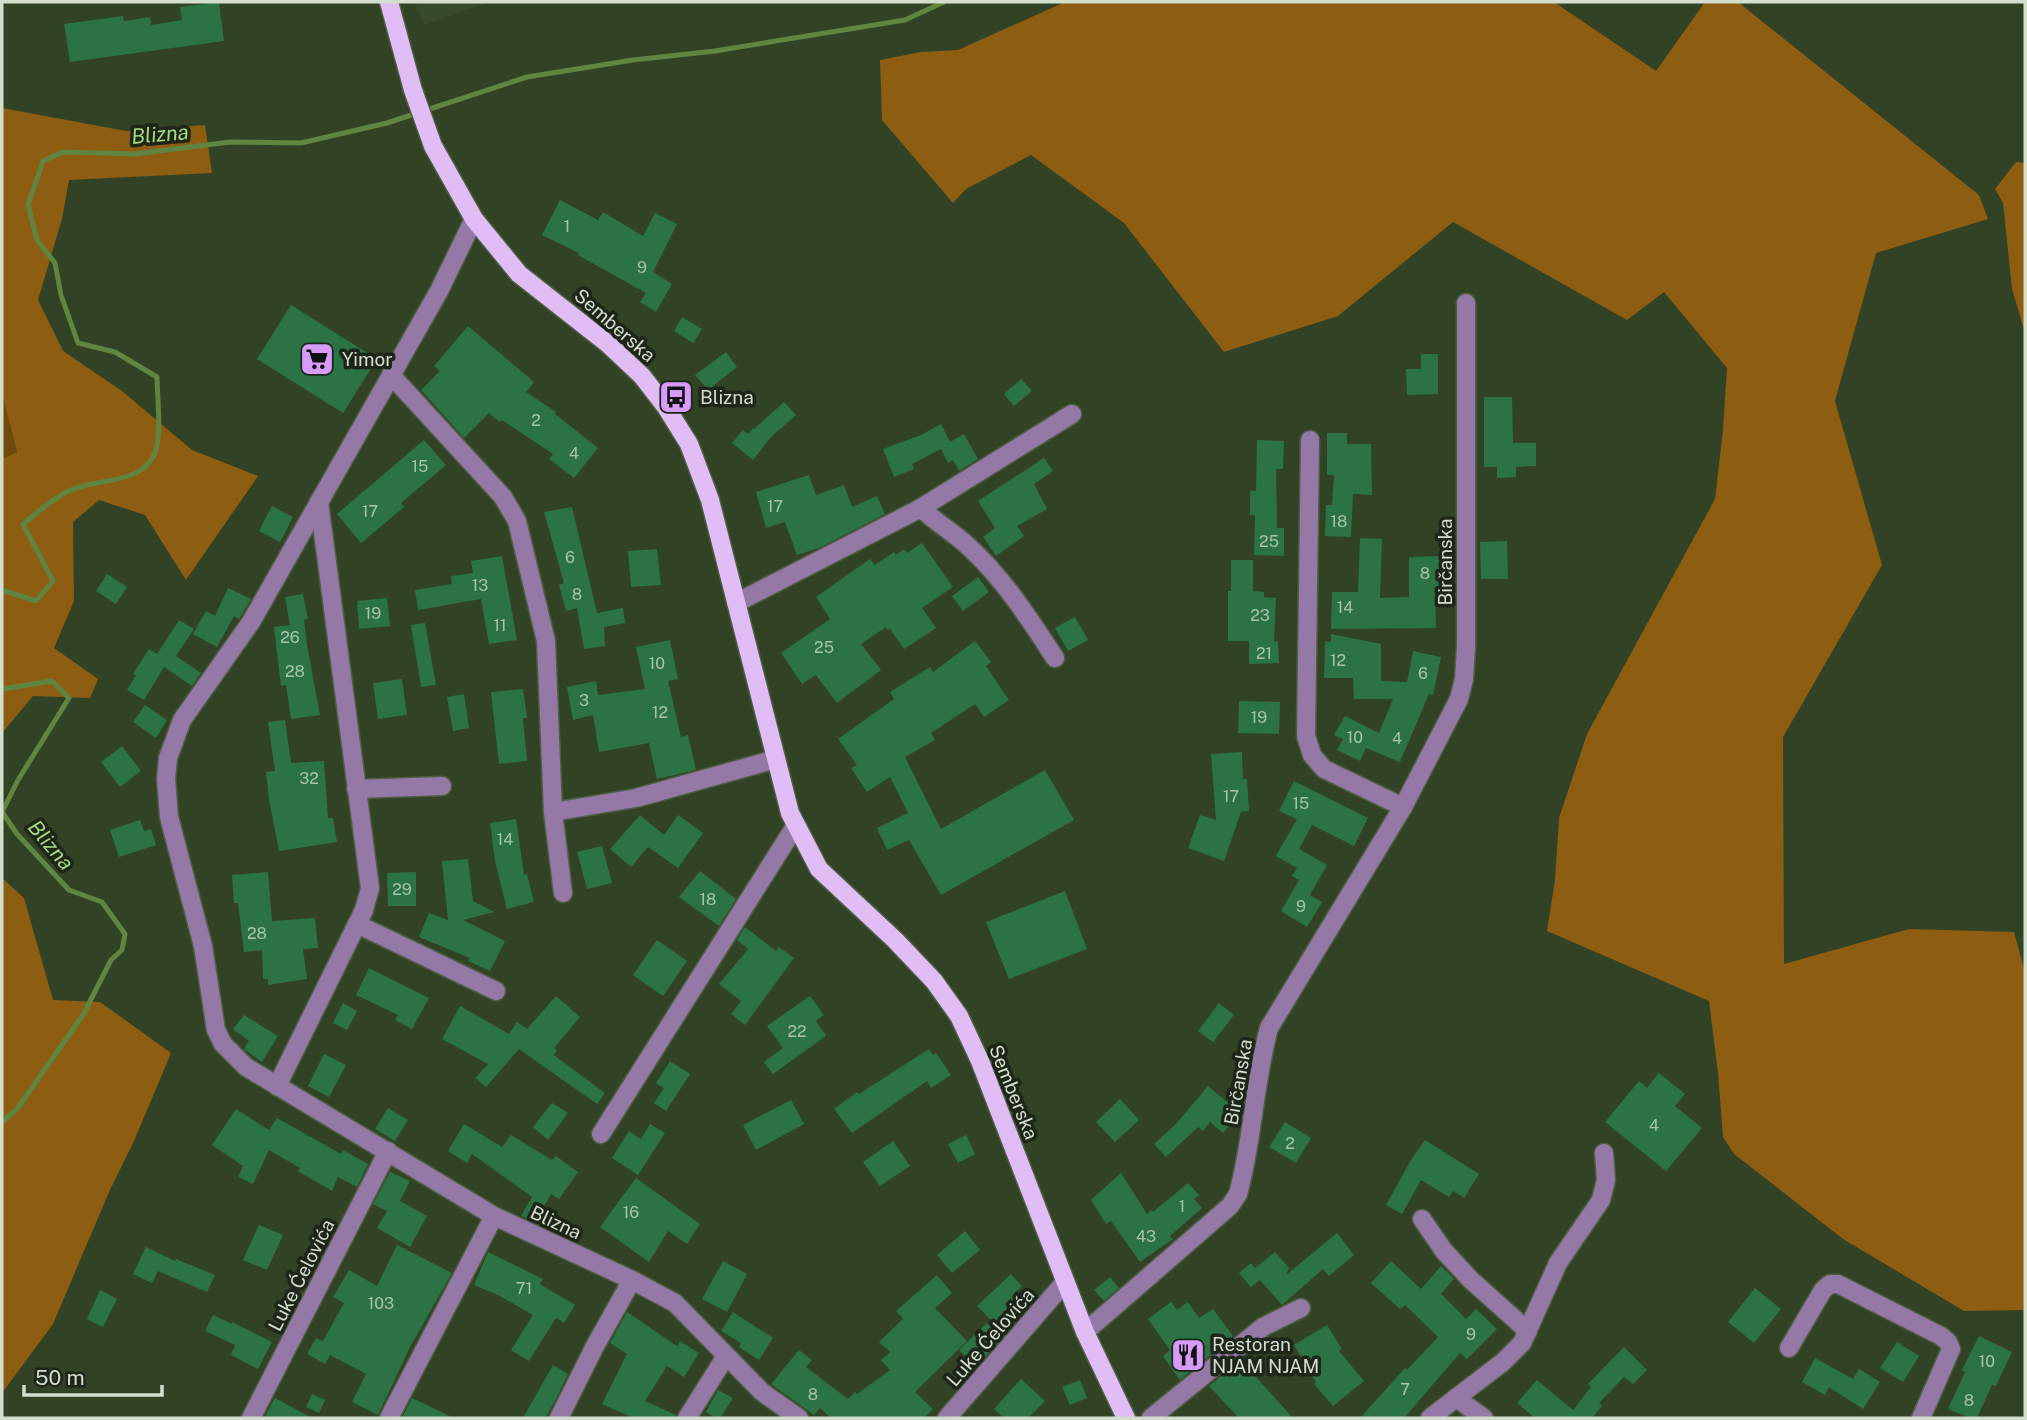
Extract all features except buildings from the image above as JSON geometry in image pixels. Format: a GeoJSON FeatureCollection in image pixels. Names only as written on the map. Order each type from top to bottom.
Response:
{"type":"FeatureCollection","features":[{"type":"Feature","properties":{"kind":"main road","name":"Semberska"},"geometry":{"type":"LineString","coordinates":[[389,2],[412,90],[433,146],[474,219],[519,274],[608,344],[642,376],[666,407],[689,444],[709,500],[790,813],[819,869],[895,940],[934,981],[959,1016],[980,1060],[1084,1332],[1126,1418]]}},
{"type":"Feature","properties":{"kind":"street","name":"Blizna"},"geometry":{"type":"LineString","coordinates":[[474,219],[439,291],[251,622],[182,720],[168,758],[166,779],[169,817],[203,946],[216,1030],[223,1044],[246,1067],[494,1216],[676,1303],[762,1392],[799,1418]]}},
{"type":"Feature","properties":{"kind":"street","name":"Birčanska"},"geometry":{"type":"LineString","coordinates":[[1084,1332],[1230,1206],[1238,1194],[1269,1028],[1403,807],[1459,699],[1464,679],[1466,303]]}},
{"type":"Feature","properties":{"kind":"street"},"geometry":{"type":"LineString","coordinates":[[391,375],[503,497],[517,521],[546,642],[553,812],[563,894]]}},
{"type":"Feature","properties":{"kind":"street"},"geometry":{"type":"LineString","coordinates":[[736,603],[921,508],[1072,414]]}},
{"type":"Feature","properties":{"kind":"street"},"geometry":{"type":"LineString","coordinates":[[1310,440],[1306,736],[1312,754],[1324,769],[1403,807]]}},
{"type":"Feature","properties":{"kind":"street"},"geometry":{"type":"LineString","coordinates":[[276,1086],[357,924],[370,888],[319,499]]}},
{"type":"Feature","properties":{"kind":"street"},"geometry":{"type":"LineString","coordinates":[[921,508],[934,521],[967,544],[1014,596],[1055,658]]}},
{"type":"Feature","properties":{"kind":"street"},"geometry":{"type":"LineString","coordinates":[[553,812],[635,798],[776,759]]}},
{"type":"Feature","properties":{"kind":"street"},"geometry":{"type":"LineString","coordinates":[[356,789],[442,786]]}},
{"type":"Feature","properties":{"kind":"street"},"geometry":{"type":"LineString","coordinates":[[601,1134],[796,825]]}},
{"type":"Feature","properties":{"kind":"street"},"geometry":{"type":"LineString","coordinates":[[357,924],[496,991]]}},
{"type":"Feature","properties":{"kind":"street","name":"Luke Ćelovića"},"geometry":{"type":"LineString","coordinates":[[251,1418],[388,1151]]}},
{"type":"Feature","properties":{"kind":"street"},"geometry":{"type":"LineString","coordinates":[[1430,1418],[1503,1362],[1522,1343],[1558,1263],[1601,1200],[1606,1180],[1604,1153]]}},
{"type":"Feature","properties":{"kind":"street"},"geometry":{"type":"LineString","coordinates":[[389,1418],[494,1216]]}},
{"type":"Feature","properties":{"kind":"street"},"geometry":{"type":"LineString","coordinates":[[1422,1219],[1444,1251],[1471,1280],[1528,1331]]}},
{"type":"Feature","properties":{"kind":"street"},"geometry":{"type":"LineString","coordinates":[[559,1418],[632,1280]]}},
{"type":"Feature","properties":{"kind":"street","name":"Luke Ćelovića"},"geometry":{"type":"LineString","coordinates":[[947,1418],[1065,1282]]}},
{"type":"Feature","properties":{"kind":"street"},"geometry":{"type":"LineString","coordinates":[[1789,1348],[1830,1284],[1838,1284],[1941,1336],[1951,1349],[1921,1418]]}},
{"type":"Feature","properties":{"kind":"street"},"geometry":{"type":"LineString","coordinates":[[1151,1418],[1263,1327],[1301,1308]]}},
{"type":"Feature","properties":{"kind":"street"},"geometry":{"type":"LineString","coordinates":[[687,1418],[726,1356]]}},
{"type":"Feature","properties":{"kind":"street"},"geometry":{"type":"LineString","coordinates":[[1456,1398],[1484,1418]]}},
{"type":"Feature","properties":{"kind":"shaded area"},"geometry":{"type":"Polygon","coordinates":[[[414,2],[490,2],[424,25],[414,2]]]}},
{"type":"Feature","properties":{"kind":"shaded area"},"geometry":{"type":"Polygon","coordinates":[[[1065,2],[1554,2],[1656,71],[1705,2],[1738,2],[1979,195],[1988,219],[1876,253],[1835,401],[1882,565],[1783,737],[1784,964],[1909,929],[2014,932],[2025,972],[2025,1310],[1964,1311],[1843,1239],[1734,1154],[1723,1137],[1709,1001],[1547,931],[1555,880],[1559,818],[1587,734],[1715,499],[1727,368],[1664,292],[1627,320],[1453,222],[1338,316],[1224,352],[1124,223],[1031,155],[966,189],[953,203],[882,120],[880,60],[921,52],[958,50],[1065,2]]]}},
{"type":"Feature","properties":{"kind":"shaded area"},"geometry":{"type":"Polygon","coordinates":[[[2,108],[126,131],[205,125],[212,173],[69,180],[62,219],[38,300],[63,351],[122,391],[192,450],[258,476],[186,580],[145,515],[99,500],[73,522],[74,601],[54,648],[98,679],[90,698],[33,696],[2,733],[2,459],[17,452],[2,394],[2,108]]]}},
{"type":"Feature","properties":{"kind":"shaded area"},"geometry":{"type":"Polygon","coordinates":[[[2016,162],[2025,163],[2025,333],[2012,289],[2003,203],[1995,189],[2016,162]]]}},
{"type":"Feature","properties":{"kind":"shaded area"},"geometry":{"type":"Polygon","coordinates":[[[2,394],[17,452],[2,459],[2,394]]]}},
{"type":"Feature","properties":{"kind":"shaded area"},"geometry":{"type":"Polygon","coordinates":[[[2,878],[24,898],[53,1000],[100,1002],[171,1053],[53,1324],[2,1393],[2,878]]]}},
{"type":"Feature","properties":{"kind":"waterway","name":"Blizna"},"geometry":{"type":"LineString","coordinates":[[2,590],[36,601],[53,581],[23,524],[71,490],[116,480],[137,472],[153,457],[158,440],[157,377],[115,352],[78,343],[61,295],[55,263],[37,240],[28,205],[43,161],[63,152],[135,154],[230,142],[301,143],[387,123],[527,77],[633,60],[715,51],[905,20],[944,2]]}},
{"type":"Feature","properties":{"kind":"waterway","name":"Blizna"},"geometry":{"type":"LineString","coordinates":[[2,689],[52,681],[69,698],[18,780],[2,812],[17,834],[69,890],[102,902],[125,934],[122,950],[111,960],[83,1015],[17,1109],[2,1122]]}},
{"type":"Feature","properties":{"kind":"place","name":"Yimor"},"geometry":{"type":"Point","coordinates":[317,359]}},
{"type":"Feature","properties":{"kind":"place","name":"Blizna"},"geometry":{"type":"Point","coordinates":[676,397]}},
{"type":"Feature","properties":{"kind":"place","name":"Restoran NJAM NJAM"},"geometry":{"type":"Point","coordinates":[1188,1355]}}]}
